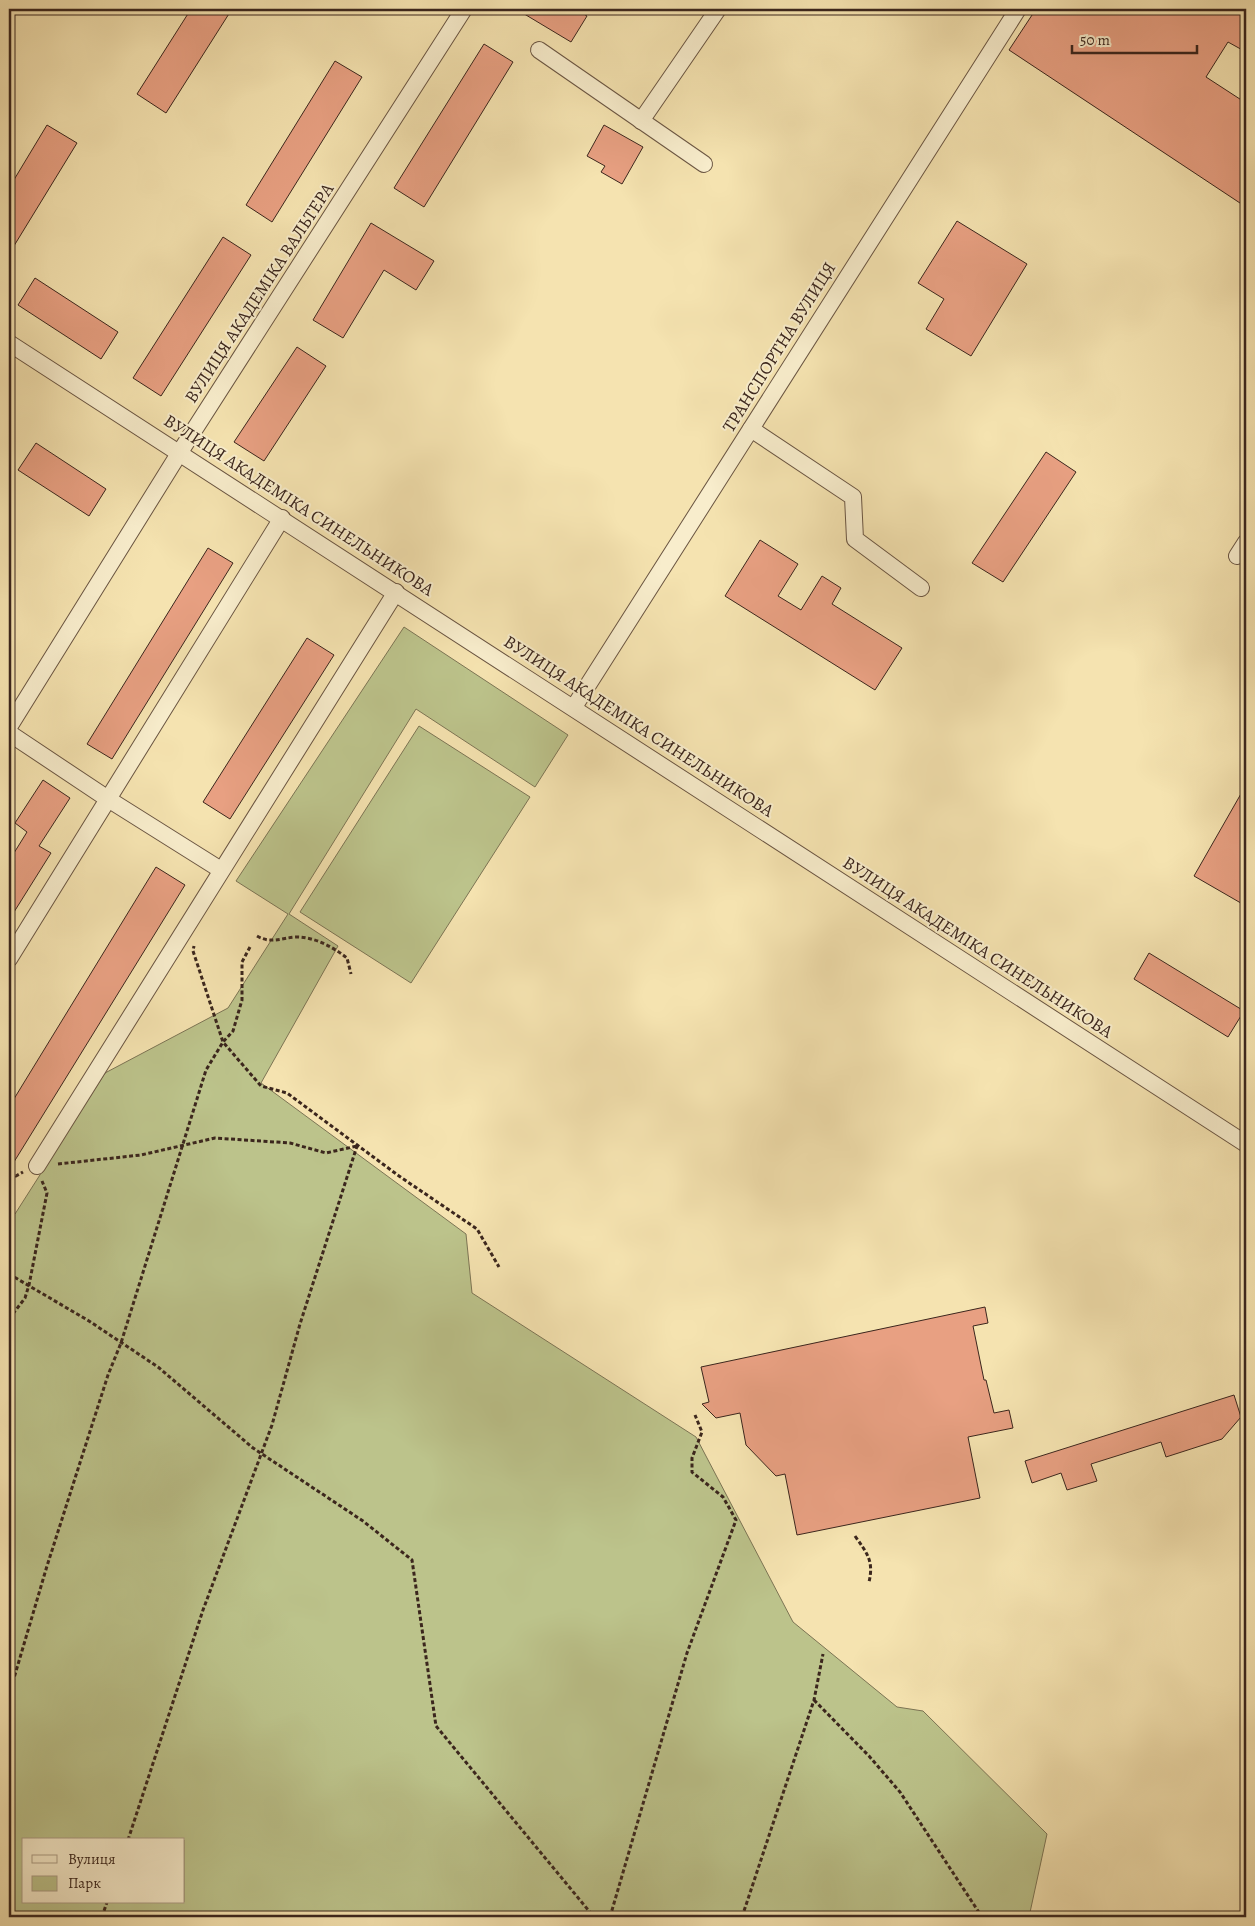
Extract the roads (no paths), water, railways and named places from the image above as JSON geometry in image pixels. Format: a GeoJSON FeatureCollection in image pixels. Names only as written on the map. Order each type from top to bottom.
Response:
{"type":"FeatureCollection","features":[{"type":"Feature","properties":{"kind":"street","name":"ВУЛИЦЯ АКАДЕМІКА ВАЛЬТЕРА"},"geometry":{"type":"LineString","coordinates":[[9,728],[180,452],[464,9]]}},
{"type":"Feature","properties":{"kind":"street"},"geometry":{"type":"LineString","coordinates":[[641,121],[718,9]]}},
{"type":"Feature","properties":{"kind":"street","name":"ТРАНСПОРТНА ВУЛИЦЯ"},"geometry":{"type":"LineString","coordinates":[[574,707],[1018,9]]}},
{"type":"Feature","properties":{"kind":"street"},"geometry":{"type":"LineString","coordinates":[[539,50],[704,164]]}},
{"type":"Feature","properties":{"kind":"street","name":"ВУЛИЦЯ АКАДЕМІКА СИНЕЛЬНИКОВА"},"geometry":{"type":"LineString","coordinates":[[9,343],[574,707],[1246,1144]]}},
{"type":"Feature","properties":{"kind":"street"},"geometry":{"type":"LineString","coordinates":[[751,429],[853,497],[855,539],[921,588]]}},
{"type":"Feature","properties":{"kind":"street"},"geometry":{"type":"LineString","coordinates":[[9,959],[282,518]]}},
{"type":"Feature","properties":{"kind":"street"},"geometry":{"type":"LineString","coordinates":[[1237,556],[1246,542]]}},
{"type":"Feature","properties":{"kind":"street"},"geometry":{"type":"LineString","coordinates":[[36,1166],[396,592]]}},
{"type":"Feature","properties":{"kind":"street"},"geometry":{"type":"LineString","coordinates":[[9,733],[108,799],[222,870]]}}]}
